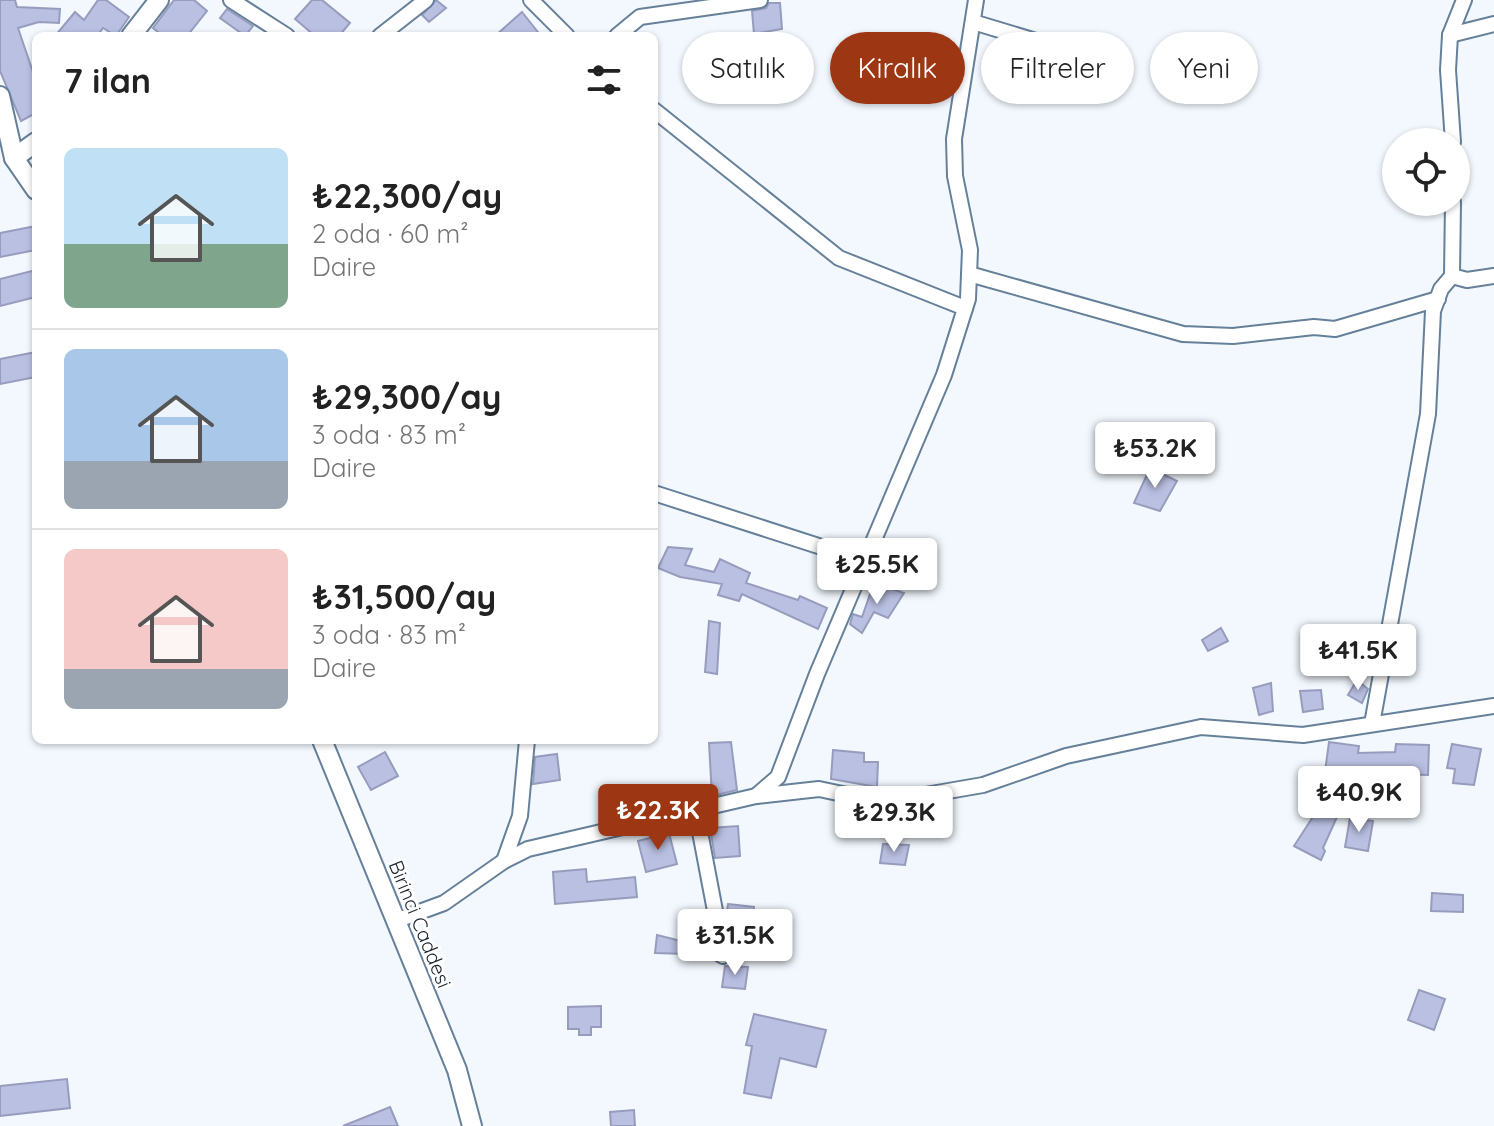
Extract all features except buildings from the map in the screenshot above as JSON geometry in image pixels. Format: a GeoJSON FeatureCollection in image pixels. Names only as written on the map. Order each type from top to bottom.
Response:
{"type":"FeatureCollection","features":[{"type":"Feature","properties":{"kind":"street"},"geometry":{"type":"LineString","coordinates":[[134,32],[159,0]]}},
{"type":"Feature","properties":{"kind":"street"},"geometry":{"type":"LineString","coordinates":[[231,0],[281,32]]}},
{"type":"Feature","properties":{"kind":"street"},"geometry":{"type":"LineString","coordinates":[[385,32],[426,0]]}},
{"type":"Feature","properties":{"kind":"street"},"geometry":{"type":"LineString","coordinates":[[531,0],[563,32]]}},
{"type":"Feature","properties":{"kind":"street"},"geometry":{"type":"LineString","coordinates":[[636,0],[640,17]]}},
{"type":"Feature","properties":{"kind":"street"},"geometry":{"type":"LineString","coordinates":[[622,32],[640,17],[760,0]]}},
{"type":"Feature","properties":{"kind":"street"},"geometry":{"type":"LineString","coordinates":[[756,796],[778,777],[944,375],[965,308],[970,250],[955,176],[954,139],[976,0]]}},
{"type":"Feature","properties":{"kind":"street"},"geometry":{"type":"LineString","coordinates":[[1452,128],[1448,70],[1450,35],[1464,0]]}},
{"type":"Feature","properties":{"kind":"street"},"geometry":{"type":"LineString","coordinates":[[973,22],[1006,32]]}},
{"type":"Feature","properties":{"kind":"street"},"geometry":{"type":"LineString","coordinates":[[1450,35],[1494,24]]}},
{"type":"Feature","properties":{"kind":"street"},"geometry":{"type":"LineString","coordinates":[[2,105],[14,158],[32,184]]}},
{"type":"Feature","properties":{"kind":"street"},"geometry":{"type":"LineString","coordinates":[[658,113],[839,258],[965,308]]}},
{"type":"Feature","properties":{"kind":"street"},"geometry":{"type":"LineString","coordinates":[[14,158],[32,145]]}},
{"type":"Feature","properties":{"kind":"street"},"geometry":{"type":"LineString","coordinates":[[1372,724],[1428,414],[1433,311],[1452,276],[1453,216]]}},
{"type":"Feature","properties":{"kind":"street"},"geometry":{"type":"LineString","coordinates":[[969,274],[1183,334],[1233,336],[1314,327],[1335,329],[1438,299]]}},
{"type":"Feature","properties":{"kind":"street"},"geometry":{"type":"LineString","coordinates":[[1452,276],[1467,280],[1494,276]]}},
{"type":"Feature","properties":{"kind":"street"},"geometry":{"type":"LineString","coordinates":[[658,494],[865,561]]}},
{"type":"Feature","properties":{"kind":"street"},"geometry":{"type":"LineString","coordinates":[[395,921],[444,903],[504,861],[528,849],[756,796],[819,789],[852,796],[902,799],[983,785],[1066,756],[1201,727],[1303,735],[1494,706]]}},
{"type":"Feature","properties":{"kind":"street","name":"Birinci Caddesi"},"geometry":{"type":"LineString","coordinates":[[324,744],[457,1070],[472,1126]]}},
{"type":"Feature","properties":{"kind":"street"},"geometry":{"type":"LineString","coordinates":[[504,861],[520,816],[527,744]]}},
{"type":"Feature","properties":{"kind":"street"},"geometry":{"type":"LineString","coordinates":[[696,811],[716,916],[708,926],[712,949],[723,956]]}}]}
